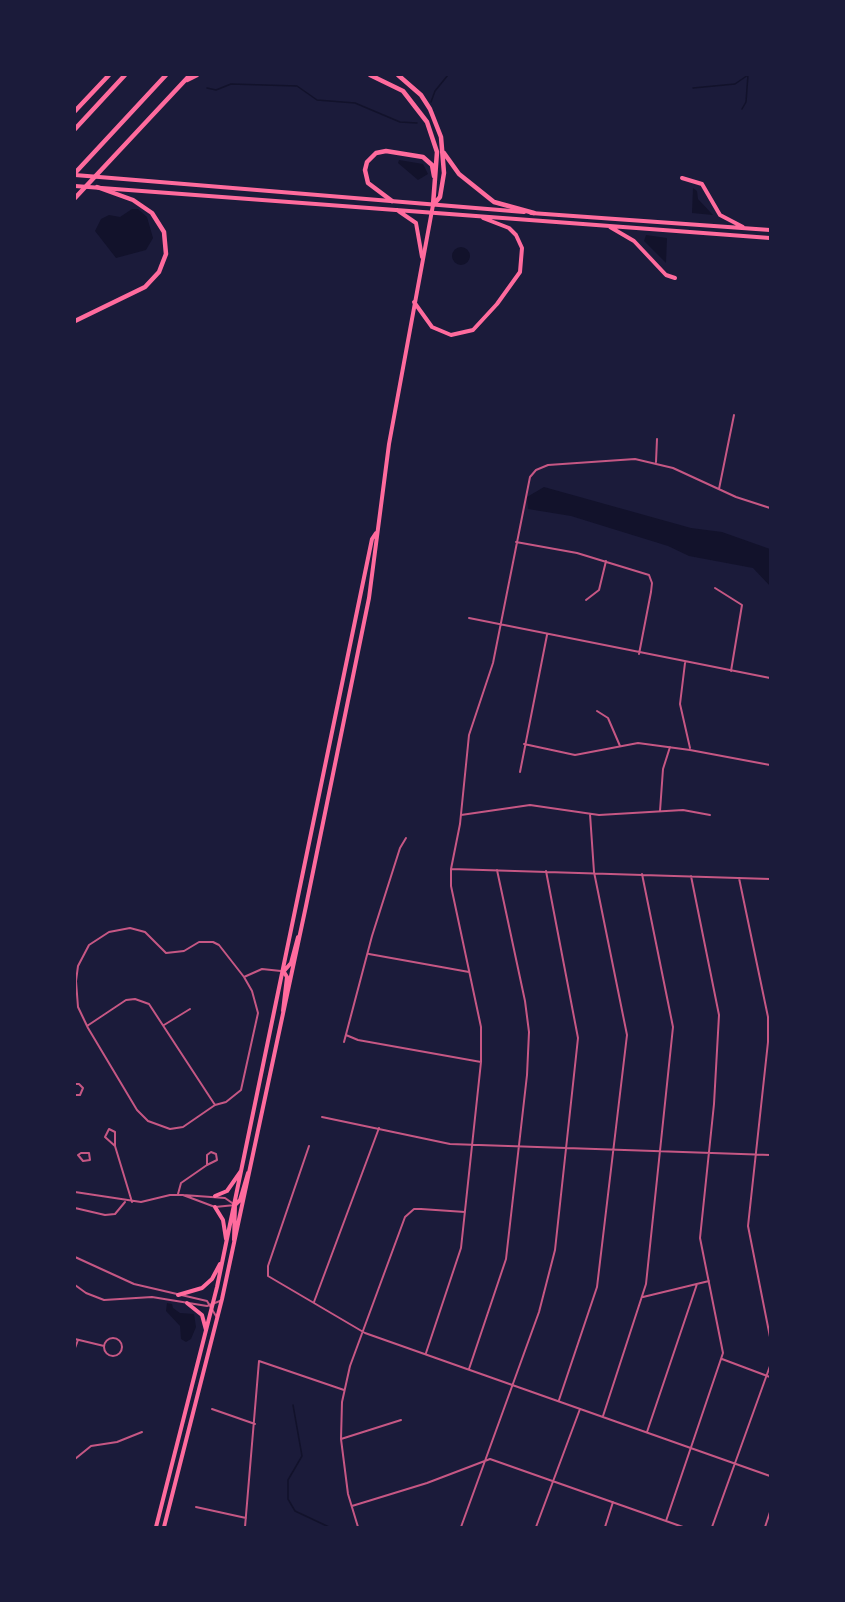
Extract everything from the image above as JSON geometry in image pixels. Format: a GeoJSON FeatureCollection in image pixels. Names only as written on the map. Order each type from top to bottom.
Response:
{"type":"FeatureCollection","features":[{"type":"Feature","properties":{"kind":"highway"},"geometry":{"type":"LineString","coordinates":[[75,111],[109,75]]}},
{"type":"Feature","properties":{"kind":"highway"},"geometry":{"type":"LineString","coordinates":[[75,129],[125,75]]}},
{"type":"Feature","properties":{"kind":"highway"},"geometry":{"type":"LineString","coordinates":[[75,174],[166,75]]}},
{"type":"Feature","properties":{"kind":"highway"},"geometry":{"type":"LineString","coordinates":[[75,198],[110,163],[189,75]]}},
{"type":"Feature","properties":{"kind":"highway"},"geometry":{"type":"LineString","coordinates":[[185,81],[197,75]]}},
{"type":"Feature","properties":{"kind":"highway"},"geometry":{"type":"LineString","coordinates":[[370,75],[403,91],[427,122],[437,152],[433,205]]}},
{"type":"Feature","properties":{"kind":"highway"},"geometry":{"type":"LineString","coordinates":[[398,75],[421,95],[439,129],[444,173],[440,197],[433,205]]}},
{"type":"Feature","properties":{"kind":"highway"},"geometry":{"type":"LineString","coordinates":[[443,151],[459,174],[494,202],[534,213]]}},
{"type":"Feature","properties":{"kind":"highway"},"geometry":{"type":"LineString","coordinates":[[392,201],[368,183],[365,170],[367,162],[376,153],[400,152],[429,160],[435,185]]}},
{"type":"Feature","properties":{"kind":"highway"},"geometry":{"type":"LineString","coordinates":[[75,321],[145,287],[159,272],[166,254],[164,232],[152,213],[133,200],[97,187]]}},
{"type":"Feature","properties":{"kind":"main road"},"geometry":{"type":"LineString","coordinates":[[75,174],[433,205],[770,230]]}},
{"type":"Feature","properties":{"kind":"main road"},"geometry":{"type":"LineString","coordinates":[[682,178],[699,182],[720,214],[746,228]]}},
{"type":"Feature","properties":{"kind":"main road"},"geometry":{"type":"LineString","coordinates":[[75,186],[770,238]]}},
{"type":"Feature","properties":{"kind":"main road"},"geometry":{"type":"LineString","coordinates":[[164,1527],[199,1397],[234,1247],[303,923],[369,598],[389,442],[433,205]]}},
{"type":"Feature","properties":{"kind":"main road"},"geometry":{"type":"LineString","coordinates":[[397,210],[416,223],[422,256]]}},
{"type":"Feature","properties":{"kind":"main road"},"geometry":{"type":"LineString","coordinates":[[414,302],[436,330],[446,334],[463,334],[484,321],[517,278],[523,261],[516,235],[500,223],[474,215]]}},
{"type":"Feature","properties":{"kind":"main road"},"geometry":{"type":"LineString","coordinates":[[606,226],[634,241],[666,275],[675,278]]}},
{"type":"Feature","properties":{"kind":"main road"},"geometry":{"type":"LineString","coordinates":[[156,1527],[213,1306],[372,539],[376,533]]}},
{"type":"Feature","properties":{"kind":"main road"},"geometry":{"type":"LineString","coordinates":[[284,971],[291,963],[303,923]]}},
{"type":"Feature","properties":{"kind":"main road"},"geometry":{"type":"LineString","coordinates":[[282,1024],[287,977],[284,971]]}},
{"type":"Feature","properties":{"kind":"main road"},"geometry":{"type":"LineString","coordinates":[[234,1247],[235,1205],[240,1200],[252,1161]]}},
{"type":"Feature","properties":{"kind":"main road"},"geometry":{"type":"LineString","coordinates":[[215,1196],[234,1183],[243,1167]]}},
{"type":"Feature","properties":{"kind":"main road"},"geometry":{"type":"LineString","coordinates":[[215,1207],[223,1220],[226,1241]]}},
{"type":"Feature","properties":{"kind":"main road"},"geometry":{"type":"LineString","coordinates":[[178,1294],[202,1288],[212,1279],[223,1258]]}},
{"type":"Feature","properties":{"kind":"main road"},"geometry":{"type":"LineString","coordinates":[[187,1303],[202,1315],[206,1335]]}},
{"type":"Feature","properties":{"kind":"street"},"geometry":{"type":"LineString","coordinates":[[719,489],[734,415]]}},
{"type":"Feature","properties":{"kind":"street"},"geometry":{"type":"LineString","coordinates":[[656,462],[657,439]]}},
{"type":"Feature","properties":{"kind":"street"},"geometry":{"type":"LineString","coordinates":[[426,1353],[458,1262],[481,1062],[481,1027],[451,886],[451,869],[461,815],[469,735],[488,681],[527,484],[534,472],[542,466],[614,459],[656,462],[770,508]]}},
{"type":"Feature","properties":{"kind":"street"},"geometry":{"type":"LineString","coordinates":[[516,542],[606,561],[649,575],[652,583],[639,654]]}},
{"type":"Feature","properties":{"kind":"street"},"geometry":{"type":"LineString","coordinates":[[586,600],[598,590],[606,561]]}},
{"type":"Feature","properties":{"kind":"street"},"geometry":{"type":"LineString","coordinates":[[715,588],[742,605],[732,671]]}},
{"type":"Feature","properties":{"kind":"street"},"geometry":{"type":"LineString","coordinates":[[469,618],[639,654],[770,678]]}},
{"type":"Feature","properties":{"kind":"street"},"geometry":{"type":"LineString","coordinates":[[519,772],[547,635]]}},
{"type":"Feature","properties":{"kind":"street"},"geometry":{"type":"LineString","coordinates":[[685,663],[680,704],[690,750]]}},
{"type":"Feature","properties":{"kind":"street"},"geometry":{"type":"LineString","coordinates":[[597,711],[608,718],[620,746]]}},
{"type":"Feature","properties":{"kind":"street"},"geometry":{"type":"LineString","coordinates":[[524,744],[575,755],[638,744],[690,750],[770,765]]}},
{"type":"Feature","properties":{"kind":"street"},"geometry":{"type":"LineString","coordinates":[[660,811],[663,769],[670,747]]}},
{"type":"Feature","properties":{"kind":"street"},"geometry":{"type":"LineString","coordinates":[[461,815],[530,805],[619,816],[694,810],[710,815]]}},
{"type":"Feature","properties":{"kind":"street"},"geometry":{"type":"LineString","coordinates":[[558,1401],[597,1287],[626,1022],[594,872],[590,814]]}},
{"type":"Feature","properties":{"kind":"street"},"geometry":{"type":"LineString","coordinates":[[344,1042],[368,953],[400,848],[406,838]]}},
{"type":"Feature","properties":{"kind":"street"},"geometry":{"type":"LineString","coordinates":[[451,869],[770,879]]}},
{"type":"Feature","properties":{"kind":"street"},"geometry":{"type":"LineString","coordinates":[[469,1369],[506,1259],[529,1032],[525,1001],[497,870]]}},
{"type":"Feature","properties":{"kind":"street"},"geometry":{"type":"LineString","coordinates":[[461,1527],[487,1460],[552,1268],[567,1150],[577,1029],[546,871]]}},
{"type":"Feature","properties":{"kind":"street"},"geometry":{"type":"LineString","coordinates":[[603,1416],[643,1297],[673,1027],[642,874]]}},
{"type":"Feature","properties":{"kind":"street"},"geometry":{"type":"LineString","coordinates":[[666,1521],[722,1359],[721,1337],[700,1238],[720,1028],[691,876]]}},
{"type":"Feature","properties":{"kind":"street"},"geometry":{"type":"LineString","coordinates":[[739,878],[768,1017],[768,1042],[749,1239],[770,1337]]}},
{"type":"Feature","properties":{"kind":"street"},"geometry":{"type":"LineString","coordinates":[[118,928],[145,932],[166,953],[184,951],[199,942],[213,942],[219,945],[244,977],[252,991],[258,1013],[244,1083],[231,1100],[215,1105],[202,1115],[177,1128],[170,1129],[148,1121],[137,1110],[87,1026],[76,996],[79,961],[96,938],[118,928]]}},
{"type":"Feature","properties":{"kind":"street"},"geometry":{"type":"LineString","coordinates":[[368,953],[469,972]]}},
{"type":"Feature","properties":{"kind":"street"},"geometry":{"type":"LineString","coordinates":[[244,977],[262,969],[284,971]]}},
{"type":"Feature","properties":{"kind":"street"},"geometry":{"type":"LineString","coordinates":[[87,1026],[126,1000],[135,999],[148,1004],[215,1105]]}},
{"type":"Feature","properties":{"kind":"street"},"geometry":{"type":"LineString","coordinates":[[164,1025],[190,1009]]}},
{"type":"Feature","properties":{"kind":"street"},"geometry":{"type":"LineString","coordinates":[[346,1035],[358,1040],[481,1062]]}},
{"type":"Feature","properties":{"kind":"street"},"geometry":{"type":"LineString","coordinates":[[75,1084],[79,1084],[82,1088],[80,1095],[75,1095]]}},
{"type":"Feature","properties":{"kind":"street"},"geometry":{"type":"LineString","coordinates":[[322,1117],[450,1144],[612,1152],[770,1155]]}},
{"type":"Feature","properties":{"kind":"street"},"geometry":{"type":"LineString","coordinates":[[314,1302],[379,1128]]}},
{"type":"Feature","properties":{"kind":"street"},"geometry":{"type":"LineString","coordinates":[[115,1146],[105,1137],[108,1130],[115,1132],[115,1146],[132,1202]]}},
{"type":"Feature","properties":{"kind":"street"},"geometry":{"type":"LineString","coordinates":[[309,1146],[267,1266],[268,1276],[363,1331],[770,1476]]}},
{"type":"Feature","properties":{"kind":"street"},"geometry":{"type":"LineString","coordinates":[[178,1194],[181,1183],[217,1160],[216,1154],[208,1153],[207,1165]]}},
{"type":"Feature","properties":{"kind":"street"},"geometry":{"type":"LineString","coordinates":[[75,1192],[132,1202],[178,1194],[215,1207],[235,1205]]}},
{"type":"Feature","properties":{"kind":"street"},"geometry":{"type":"LineString","coordinates":[[183,1195],[215,1196],[225,1198],[235,1205]]}},
{"type":"Feature","properties":{"kind":"street"},"geometry":{"type":"LineString","coordinates":[[75,1208],[105,1215],[116,1214],[125,1201]]}},
{"type":"Feature","properties":{"kind":"street"},"geometry":{"type":"LineString","coordinates":[[358,1527],[345,1480],[341,1439],[345,1390],[363,1331],[405,1217],[414,1209],[465,1212]]}},
{"type":"Feature","properties":{"kind":"street"},"geometry":{"type":"LineString","coordinates":[[75,1257],[134,1284],[207,1301],[213,1306],[217,1319]]}},
{"type":"Feature","properties":{"kind":"street"},"geometry":{"type":"LineString","coordinates":[[643,1297],[709,1281]]}},
{"type":"Feature","properties":{"kind":"street"},"geometry":{"type":"LineString","coordinates":[[647,1432],[697,1284]]}},
{"type":"Feature","properties":{"kind":"street"},"geometry":{"type":"LineString","coordinates":[[75,1285],[86,1293],[105,1300],[152,1297],[213,1306],[222,1299]]}},
{"type":"Feature","properties":{"kind":"street"},"geometry":{"type":"LineString","coordinates":[[75,1348],[77,1339],[104,1346],[110,1355],[119,1354],[122,1343],[115,1338],[109,1338],[104,1346]]}},
{"type":"Feature","properties":{"kind":"street"},"geometry":{"type":"LineString","coordinates":[[722,1359],[768,1376]]}},
{"type":"Feature","properties":{"kind":"street"},"geometry":{"type":"LineString","coordinates":[[245,1527],[259,1361],[345,1390]]}},
{"type":"Feature","properties":{"kind":"street"},"geometry":{"type":"LineString","coordinates":[[712,1527],[770,1366]]}},
{"type":"Feature","properties":{"kind":"street"},"geometry":{"type":"LineString","coordinates":[[536,1527],[580,1408]]}},
{"type":"Feature","properties":{"kind":"street"},"geometry":{"type":"LineString","coordinates":[[212,1409],[255,1424]]}},
{"type":"Feature","properties":{"kind":"street"},"geometry":{"type":"LineString","coordinates":[[341,1439],[401,1420]]}},
{"type":"Feature","properties":{"kind":"street"},"geometry":{"type":"LineString","coordinates":[[75,1459],[91,1446],[117,1442],[142,1432]]}},
{"type":"Feature","properties":{"kind":"street"},"geometry":{"type":"LineString","coordinates":[[352,1506],[427,1483],[487,1460],[496,1460],[682,1527]]}},
{"type":"Feature","properties":{"kind":"street"},"geometry":{"type":"LineString","coordinates":[[605,1527],[613,1502]]}},
{"type":"Feature","properties":{"kind":"street"},"geometry":{"type":"LineString","coordinates":[[196,1507],[247,1518]]}},
{"type":"Feature","properties":{"kind":"street"},"geometry":{"type":"LineString","coordinates":[[765,1527],[770,1512]]}},
{"type":"Feature","properties":{"kind":"shaded area"},"geometry":{"type":"Polygon","coordinates":[[[399,160],[423,164],[428,174],[418,180],[398,163],[399,160]]]}},
{"type":"Feature","properties":{"kind":"shaded area"},"geometry":{"type":"Polygon","coordinates":[[[693,188],[697,191],[698,199],[713,215],[692,213],[693,188]]]}},
{"type":"Feature","properties":{"kind":"shaded area"},"geometry":{"type":"Polygon","coordinates":[[[132,209],[138,209],[147,217],[153,238],[146,250],[116,258],[95,231],[101,219],[109,215],[120,217],[132,209]]]}},
{"type":"Feature","properties":{"kind":"shaded area"},"geometry":{"type":"Polygon","coordinates":[[[646,235],[667,238],[666,263],[644,241],[646,235]]]}},
{"type":"Feature","properties":{"kind":"shaded area"},"geometry":{"type":"Polygon","coordinates":[[[457,247],[465,247],[470,252],[468,263],[457,265],[452,260],[452,252],[457,247]]]}},
{"type":"Feature","properties":{"kind":"shaded area"},"geometry":{"type":"Polygon","coordinates":[[[544,487],[691,528],[722,532],[770,549],[770,586],[753,568],[689,556],[668,546],[571,516],[528,509],[527,497],[544,487]]]}},
{"type":"Feature","properties":{"kind":"shaded area"},"geometry":{"type":"Polygon","coordinates":[[[167,1303],[172,1304],[173,1308],[180,1313],[194,1314],[196,1327],[191,1339],[186,1342],[181,1339],[180,1326],[166,1311],[167,1303]]]}},
{"type":"Feature","properties":{"kind":"waterway"},"geometry":{"type":"LineString","coordinates":[[431,102],[435,91],[448,75]]}},
{"type":"Feature","properties":{"kind":"waterway"},"geometry":{"type":"LineString","coordinates":[[693,88],[735,84],[748,75]]}},
{"type":"Feature","properties":{"kind":"waterway"},"geometry":{"type":"LineString","coordinates":[[742,109],[746,102],[748,75]]}},
{"type":"Feature","properties":{"kind":"waterway"},"geometry":{"type":"LineString","coordinates":[[207,88],[216,90],[231,84],[297,86],[317,100],[355,103],[400,122],[417,123]]}},
{"type":"Feature","properties":{"kind":"waterway"},"geometry":{"type":"LineString","coordinates":[[293,1405],[302,1456],[288,1480],[288,1499],[295,1511],[329,1527]]}},
{"type":"Feature","properties":{"kind":"waterway"},"geometry":{"type":"LineString","coordinates":[[361,1527],[382,1527]]}}]}
